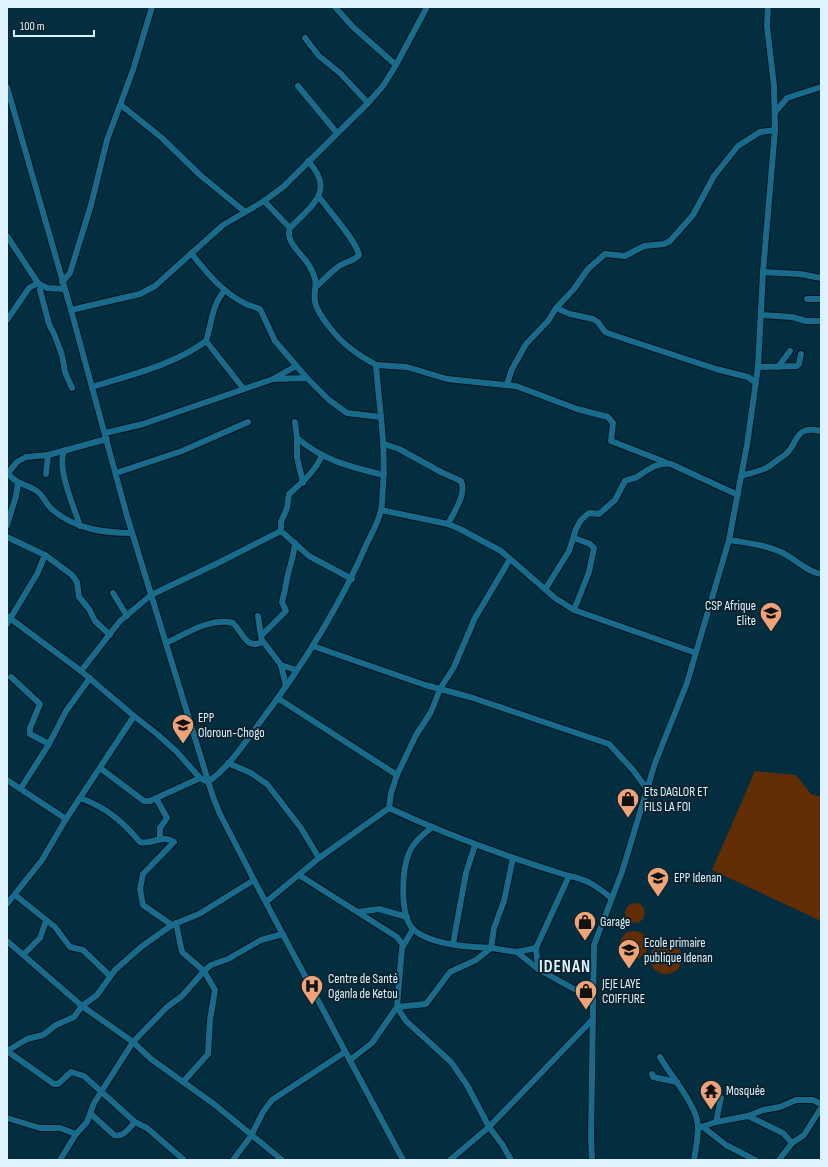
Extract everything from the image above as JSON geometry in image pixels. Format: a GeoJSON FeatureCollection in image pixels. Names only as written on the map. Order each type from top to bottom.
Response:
{"type":"FeatureCollection","features":[{"type":"Feature","properties":{"kind":"street"},"geometry":{"type":"LineString","coordinates":[[7,320],[29,288],[39,284],[48,288],[63,285],[70,273],[91,205],[107,140],[121,105],[152,7]]}},
{"type":"Feature","properties":{"kind":"street"},"geometry":{"type":"LineString","coordinates":[[335,7],[353,27],[396,65]]}},
{"type":"Feature","properties":{"kind":"street"},"geometry":{"type":"LineString","coordinates":[[71,310],[140,294],[155,286],[165,279],[191,253],[223,225],[244,211],[264,201],[283,187],[368,103],[396,65],[426,7]]}},
{"type":"Feature","properties":{"kind":"street"},"geometry":{"type":"LineString","coordinates":[[592,1160],[592,999],[594,945],[622,872],[665,736],[687,683],[729,540],[738,495],[756,383],[763,272],[776,130],[776,111],[768,26],[768,7]]}},
{"type":"Feature","properties":{"kind":"street"},"geometry":{"type":"LineString","coordinates":[[305,38],[319,56],[340,73],[368,103]]}},
{"type":"Feature","properties":{"kind":"street"},"geometry":{"type":"LineString","coordinates":[[298,86],[337,133]]}},
{"type":"Feature","properties":{"kind":"street"},"geometry":{"type":"LineString","coordinates":[[7,87],[71,310],[132,533],[208,782],[220,814],[254,880],[403,1160]]}},
{"type":"Feature","properties":{"kind":"street"},"geometry":{"type":"LineString","coordinates":[[776,111],[786,98],[821,87]]}},
{"type":"Feature","properties":{"kind":"street"},"geometry":{"type":"LineString","coordinates":[[121,105],[131,115],[162,138],[200,175],[244,211]]}},
{"type":"Feature","properties":{"kind":"street"},"geometry":{"type":"LineString","coordinates":[[507,384],[512,369],[526,344],[548,321],[556,308],[574,289],[588,269],[605,254],[625,256],[644,246],[664,244],[670,241],[693,216],[714,176],[738,146],[760,132],[776,130]]}},
{"type":"Feature","properties":{"kind":"street"},"geometry":{"type":"LineString","coordinates":[[308,161],[317,171],[322,187],[319,197],[290,228],[288,233],[289,240],[308,264],[316,278],[317,286],[315,301],[317,310],[331,329],[350,348],[376,365],[407,367],[447,379],[507,384],[524,388],[577,409],[608,418],[613,422],[610,441],[666,462],[738,495]]}},
{"type":"Feature","properties":{"kind":"street"},"geometry":{"type":"LineString","coordinates":[[317,286],[329,274],[359,255],[349,236],[319,197]]}},
{"type":"Feature","properties":{"kind":"street"},"geometry":{"type":"LineString","coordinates":[[264,201],[290,228]]}},
{"type":"Feature","properties":{"kind":"street"},"geometry":{"type":"LineString","coordinates":[[7,236],[39,284],[49,324],[56,336],[62,354],[65,372],[72,388]]}},
{"type":"Feature","properties":{"kind":"street"},"geometry":{"type":"LineString","coordinates":[[191,253],[207,273],[225,290],[245,304],[260,309],[272,337],[296,366],[329,400],[347,413],[380,417]]}},
{"type":"Feature","properties":{"kind":"street"},"geometry":{"type":"LineString","coordinates":[[763,272],[800,274],[821,278]]}},
{"type":"Feature","properties":{"kind":"street"},"geometry":{"type":"LineString","coordinates":[[92,387],[176,358],[206,341],[210,321],[218,299],[225,290]]}},
{"type":"Feature","properties":{"kind":"street"},"geometry":{"type":"LineString","coordinates":[[807,299],[821,299]]}},
{"type":"Feature","properties":{"kind":"street"},"geometry":{"type":"LineString","coordinates":[[556,308],[579,317],[593,319],[598,322],[605,332],[710,368],[748,377],[756,383]]}},
{"type":"Feature","properties":{"kind":"street"},"geometry":{"type":"LineString","coordinates":[[761,315],[792,316],[806,321],[821,321]]}},
{"type":"Feature","properties":{"kind":"street"},"geometry":{"type":"LineString","coordinates":[[206,341],[243,388]]}},
{"type":"Feature","properties":{"kind":"street"},"geometry":{"type":"LineString","coordinates":[[778,367],[790,351]]}},
{"type":"Feature","properties":{"kind":"street"},"geometry":{"type":"LineString","coordinates":[[758,367],[797,366],[799,364],[801,354]]}},
{"type":"Feature","properties":{"kind":"street"},"geometry":{"type":"LineString","coordinates":[[208,782],[218,775],[279,699],[296,670],[314,646],[352,579],[381,510],[384,475],[384,444],[380,417],[376,365]]}},
{"type":"Feature","properties":{"kind":"street"},"geometry":{"type":"LineString","coordinates":[[132,533],[109,533],[80,526],[53,511],[44,502],[38,492],[18,483],[8,473],[9,470],[21,459],[26,457],[48,455],[143,424],[243,388],[273,379],[296,366]]}},
{"type":"Feature","properties":{"kind":"street"},"geometry":{"type":"LineString","coordinates":[[273,379],[307,378]]}},
{"type":"Feature","properties":{"kind":"street"},"geometry":{"type":"LineString","coordinates":[[116,473],[182,451],[248,422]]}},
{"type":"Feature","properties":{"kind":"street"},"geometry":{"type":"LineString","coordinates":[[295,422],[297,457],[303,483]]}},
{"type":"Feature","properties":{"kind":"street"},"geometry":{"type":"LineString","coordinates":[[741,476],[770,466],[786,454],[794,440],[802,432],[810,429],[821,431]]}},
{"type":"Feature","properties":{"kind":"street"},"geometry":{"type":"LineString","coordinates":[[297,438],[322,456],[351,467],[384,475]]}},
{"type":"Feature","properties":{"kind":"street"},"geometry":{"type":"LineString","coordinates":[[384,444],[400,449],[441,472],[461,481],[464,489],[448,524]]}},
{"type":"Feature","properties":{"kind":"street"},"geometry":{"type":"LineString","coordinates":[[65,450],[62,455],[62,467],[80,526]]}},
{"type":"Feature","properties":{"kind":"street"},"geometry":{"type":"LineString","coordinates":[[46,474],[48,455]]}},
{"type":"Feature","properties":{"kind":"street"},"geometry":{"type":"LineString","coordinates":[[322,456],[318,466],[303,483],[290,494],[287,508],[281,522],[281,531],[319,563],[352,579]]}},
{"type":"Feature","properties":{"kind":"street"},"geometry":{"type":"LineString","coordinates":[[546,588],[569,551],[576,529],[586,514],[599,514],[615,500],[625,481],[637,477],[654,466],[666,462]]}},
{"type":"Feature","properties":{"kind":"street"},"geometry":{"type":"LineString","coordinates":[[7,525],[16,496],[18,483]]}},
{"type":"Feature","properties":{"kind":"street"},"geometry":{"type":"LineString","coordinates":[[381,510],[448,524],[460,528],[501,551],[546,588],[555,598],[574,610],[696,653]]}},
{"type":"Feature","properties":{"kind":"street"},"geometry":{"type":"LineString","coordinates":[[81,671],[127,616],[151,595],[281,531]]}},
{"type":"Feature","properties":{"kind":"street"},"geometry":{"type":"LineString","coordinates":[[7,537],[45,555],[72,575],[77,582],[78,597],[89,609],[95,621],[110,635]]}},
{"type":"Feature","properties":{"kind":"street"},"geometry":{"type":"LineString","coordinates":[[574,538],[590,544],[594,548],[589,572],[574,610]]}},
{"type":"Feature","properties":{"kind":"street"},"geometry":{"type":"LineString","coordinates":[[729,540],[771,548],[791,557],[814,572],[821,574]]}},
{"type":"Feature","properties":{"kind":"street"},"geometry":{"type":"LineString","coordinates":[[166,644],[198,627],[223,622],[233,623],[250,644],[255,645],[262,639],[286,610],[282,602],[286,592],[287,576],[294,557],[294,543]]}},
{"type":"Feature","properties":{"kind":"street"},"geometry":{"type":"LineString","coordinates":[[45,555],[36,574],[8,620],[90,678],[176,751],[200,778],[208,782]]}},
{"type":"Feature","properties":{"kind":"street"},"geometry":{"type":"LineString","coordinates":[[266,902],[319,858],[388,808],[397,775],[416,735],[431,712],[440,689],[454,667],[475,618],[510,559]]}},
{"type":"Feature","properties":{"kind":"street"},"geometry":{"type":"LineString","coordinates":[[113,593],[127,616]]}},
{"type":"Feature","properties":{"kind":"street"},"geometry":{"type":"LineString","coordinates":[[258,616],[262,639],[281,665],[286,686]]}},
{"type":"Feature","properties":{"kind":"street"},"geometry":{"type":"LineString","coordinates":[[314,646],[609,744],[633,770],[647,789]]}},
{"type":"Feature","properties":{"kind":"street"},"geometry":{"type":"LineString","coordinates":[[281,665],[296,670]]}},
{"type":"Feature","properties":{"kind":"street"},"geometry":{"type":"LineString","coordinates":[[11,677],[40,704],[30,728],[30,734],[49,744]]}},
{"type":"Feature","properties":{"kind":"street"},"geometry":{"type":"LineString","coordinates":[[21,788],[49,744],[66,711],[90,678]]}},
{"type":"Feature","properties":{"kind":"street"},"geometry":{"type":"LineString","coordinates":[[279,699],[397,775]]}},
{"type":"Feature","properties":{"kind":"street"},"geometry":{"type":"LineString","coordinates":[[7,904],[16,895],[42,860],[66,819],[134,716]]}},
{"type":"Feature","properties":{"kind":"street"},"geometry":{"type":"LineString","coordinates":[[228,763],[251,772],[267,784],[301,828],[319,858]]}},
{"type":"Feature","properties":{"kind":"street"},"geometry":{"type":"LineString","coordinates":[[100,768],[144,801],[156,798],[200,778]]}},
{"type":"Feature","properties":{"kind":"street"},"geometry":{"type":"LineString","coordinates":[[7,780],[66,819]]}},
{"type":"Feature","properties":{"kind":"street"},"geometry":{"type":"LineString","coordinates":[[80,798],[96,804],[116,817],[140,842],[168,839],[174,843],[145,871],[140,889],[141,898],[143,905],[150,911],[174,924],[182,952],[204,971],[215,990],[206,1057],[182,1082]]}},
{"type":"Feature","properties":{"kind":"street"},"geometry":{"type":"LineString","coordinates":[[156,798],[167,818],[160,828],[160,839]]}},
{"type":"Feature","properties":{"kind":"street"},"geometry":{"type":"LineString","coordinates":[[388,808],[431,828],[475,845],[590,882],[611,898]]}},
{"type":"Feature","properties":{"kind":"street"},"geometry":{"type":"LineString","coordinates":[[431,828],[414,845],[406,862],[403,893],[407,917],[413,929],[440,942],[517,952],[536,948]]}},
{"type":"Feature","properties":{"kind":"street"},"geometry":{"type":"LineString","coordinates":[[453,944],[466,873],[475,845]]}},
{"type":"Feature","properties":{"kind":"street"},"geometry":{"type":"LineString","coordinates":[[397,1007],[426,1004],[450,972],[476,960],[491,948],[494,928],[504,901],[513,858]]}},
{"type":"Feature","properties":{"kind":"street"},"geometry":{"type":"LineString","coordinates":[[299,875],[397,937],[403,945]]}},
{"type":"Feature","properties":{"kind":"street"},"geometry":{"type":"LineString","coordinates":[[538,969],[536,948],[569,876]]}},
{"type":"Feature","properties":{"kind":"street"},"geometry":{"type":"LineString","coordinates":[[184,1160],[147,1128],[135,1122],[84,1076],[76,1072],[67,1074],[58,1084],[54,1084],[7,1051],[27,1039],[43,1035],[56,1025],[70,1020],[82,1006],[92,1000],[110,976],[141,947],[174,924],[199,914],[254,880]]}},
{"type":"Feature","properties":{"kind":"street"},"geometry":{"type":"LineString","coordinates":[[16,895],[55,927],[70,947],[83,950],[110,976]]}},
{"type":"Feature","properties":{"kind":"street"},"geometry":{"type":"LineString","coordinates":[[358,912],[378,909],[407,917]]}},
{"type":"Feature","properties":{"kind":"street"},"geometry":{"type":"LineString","coordinates":[[24,954],[40,938],[46,921]]}},
{"type":"Feature","properties":{"kind":"street"},"geometry":{"type":"LineString","coordinates":[[350,1060],[372,1044],[397,1007],[403,945],[413,929]]}},
{"type":"Feature","properties":{"kind":"street"},"geometry":{"type":"LineString","coordinates":[[60,1160],[76,1134],[87,1122],[94,1103],[102,1093],[134,1042],[167,1007],[199,979],[204,971],[261,940],[283,934]]}},
{"type":"Feature","properties":{"kind":"street"},"geometry":{"type":"LineString","coordinates":[[7,941],[24,954],[82,1006],[134,1042],[151,1059],[214,1104],[282,1160]]}},
{"type":"Feature","properties":{"kind":"street"},"geometry":{"type":"LineString","coordinates":[[517,952],[538,969],[592,999]]}},
{"type":"Feature","properties":{"kind":"street"},"geometry":{"type":"LineString","coordinates":[[397,1007],[406,1021],[424,1035],[451,1062],[467,1085],[489,1126],[511,1160]]}},
{"type":"Feature","properties":{"kind":"street"},"geometry":{"type":"LineString","coordinates":[[450,1160],[489,1126],[592,1020]]}},
{"type":"Feature","properties":{"kind":"street"},"geometry":{"type":"LineString","coordinates":[[233,1160],[251,1136],[263,1112],[272,1100],[345,1052]]}},
{"type":"Feature","properties":{"kind":"street"},"geometry":{"type":"LineString","coordinates":[[660,1057],[677,1082],[700,1126],[726,1145],[754,1160]]}},
{"type":"Feature","properties":{"kind":"street"},"geometry":{"type":"LineString","coordinates":[[652,1074],[653,1077],[656,1078],[677,1082]]}},
{"type":"Feature","properties":{"kind":"street"},"geometry":{"type":"LineString","coordinates":[[716,1122],[721,1098]]}},
{"type":"Feature","properties":{"kind":"street"},"geometry":{"type":"LineString","coordinates":[[700,1126],[748,1116],[763,1110],[780,1107],[796,1100],[813,1100],[821,1104]]}},
{"type":"Feature","properties":{"kind":"street"},"geometry":{"type":"LineString","coordinates":[[779,1160],[792,1143],[804,1135],[821,1108]]}},
{"type":"Feature","properties":{"kind":"street"},"geometry":{"type":"LineString","coordinates":[[91,1114],[114,1135],[118,1136],[122,1135],[135,1122]]}},
{"type":"Feature","properties":{"kind":"street"},"geometry":{"type":"LineString","coordinates":[[748,1116],[783,1133],[792,1143]]}},
{"type":"Feature","properties":{"kind":"street"},"geometry":{"type":"LineString","coordinates":[[7,1118],[40,1128],[60,1128],[76,1134]]}},
{"type":"Feature","properties":{"kind":"street"},"geometry":{"type":"LineString","coordinates":[[694,1160],[700,1126]]}},
{"type":"Feature","properties":{"kind":"shaded area"},"geometry":{"type":"Polygon","coordinates":[[[755,771],[796,775],[811,794],[821,797],[821,921],[712,870],[755,771]]]}},
{"type":"Feature","properties":{"kind":"shaded area"},"geometry":{"type":"Polygon","coordinates":[[[635,903],[642,906],[645,913],[642,920],[635,923],[628,920],[625,913],[628,906],[635,903]]]}},
{"type":"Feature","properties":{"kind":"shaded area"},"geometry":{"type":"Polygon","coordinates":[[[634,931],[644,935],[648,945],[644,955],[634,959],[624,955],[620,945],[624,935],[634,931]]]}},
{"type":"Feature","properties":{"kind":"shaded area"},"geometry":{"type":"Polygon","coordinates":[[[663,942],[669,942],[678,946],[682,958],[678,970],[669,974],[663,974],[654,970],[650,961],[650,955],[654,946],[663,942]]]}},
{"type":"Feature","properties":{"kind":"place","name":"CSP Afrique Elite"},"geometry":{"type":"Point","coordinates":[771,632]}},
{"type":"Feature","properties":{"kind":"place","name":"EPP Oloroun-Chogo"},"geometry":{"type":"Point","coordinates":[183,744]}},
{"type":"Feature","properties":{"kind":"place","name":"Ets DAGLOR ET FILS LA FOI"},"geometry":{"type":"Point","coordinates":[628,818]}},
{"type":"Feature","properties":{"kind":"place","name":"EPP Idenan"},"geometry":{"type":"Point","coordinates":[658,898]}},
{"type":"Feature","properties":{"kind":"place","name":"Garage"},"geometry":{"type":"Point","coordinates":[585,942]}},
{"type":"Feature","properties":{"kind":"place","name":"Ecole primaire publique Idenan"},"geometry":{"type":"Point","coordinates":[629,970]}},
{"type":"Feature","properties":{"kind":"place","name":"Centre de Santé Oganla de Ketou"},"geometry":{"type":"Point","coordinates":[312,1006]}},
{"type":"Feature","properties":{"kind":"place","name":"JEJE LAYE COIFFURE"},"geometry":{"type":"Point","coordinates":[586,1010]}},
{"type":"Feature","properties":{"kind":"place","name":"Mosquée"},"geometry":{"type":"Point","coordinates":[711,1110]}},
{"type":"Feature","properties":{"kind":"district","name":"IDENAN"},"geometry":{"type":"Point","coordinates":[565,967]}}]}
